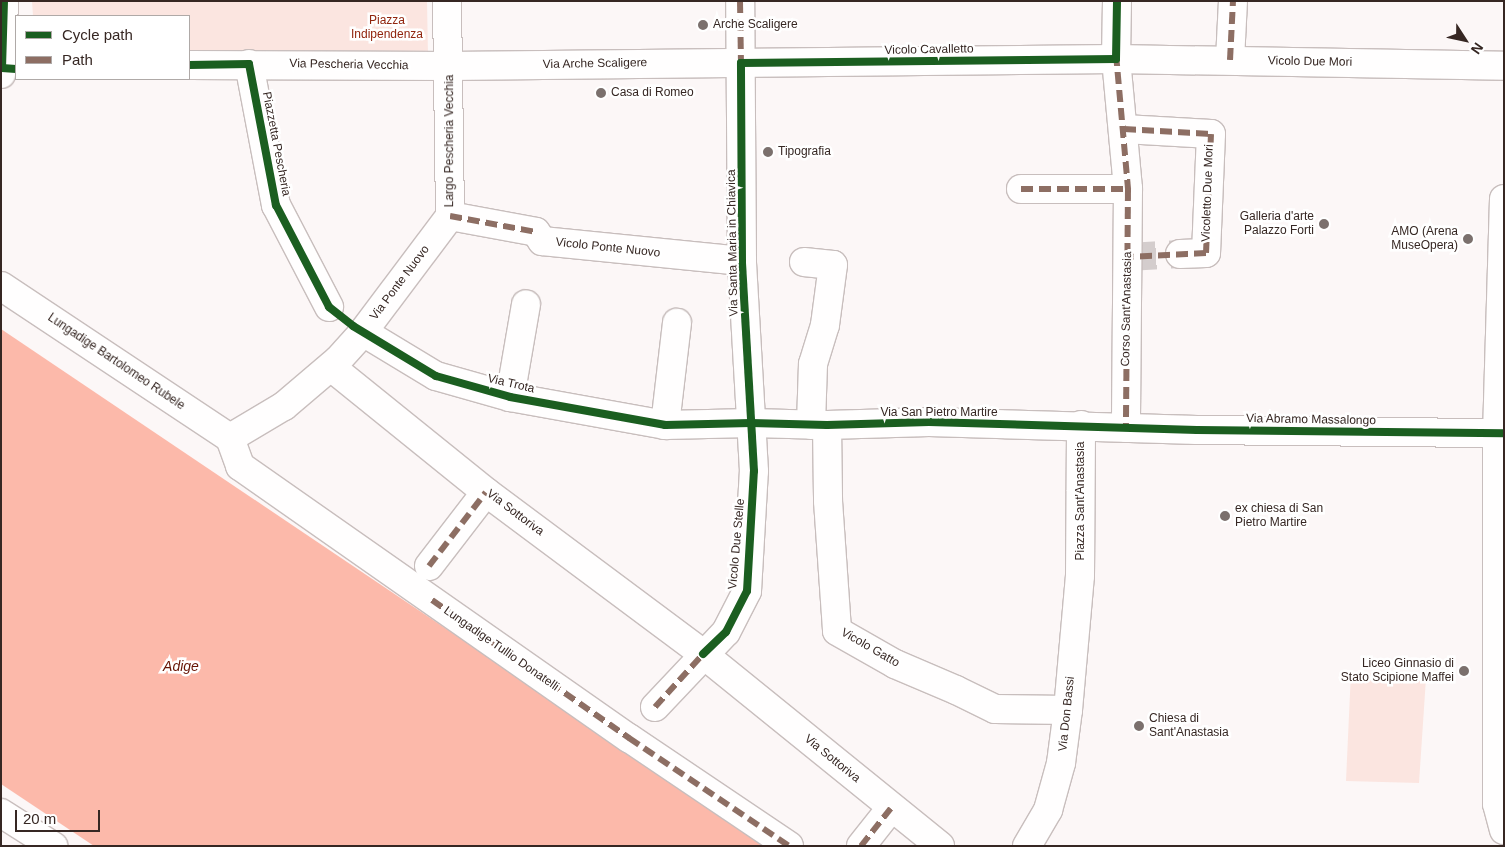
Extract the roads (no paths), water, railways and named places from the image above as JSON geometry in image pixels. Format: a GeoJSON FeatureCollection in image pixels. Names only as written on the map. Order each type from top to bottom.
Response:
{"type":"FeatureCollection","features":[{"type":"Feature","properties":{"kind":"street"},"geometry":{"type":"LineString","coordinates":[[4,1],[7,70]]}},
{"type":"Feature","properties":{"kind":"street"},"geometry":{"type":"LineString","coordinates":[[447,1],[450,66]]}},
{"type":"Feature","properties":{"kind":"street","name":"Via Santa Maria in Chiavica"},"geometry":{"type":"LineString","coordinates":[[740,1],[742,261],[752,423]]}},
{"type":"Feature","properties":{"kind":"street","name":"Corso Sant'Anastasia"},"geometry":{"type":"LineString","coordinates":[[1117,1],[1116,59],[1128,188],[1126,428]]}},
{"type":"Feature","properties":{"kind":"street"},"geometry":{"type":"LineString","coordinates":[[1230,60],[1233,1]]}},
{"type":"Feature","properties":{"kind":"street","name":"Vicolo Cavalletto"},"geometry":{"type":"LineString","coordinates":[[741,63],[1116,59]]}},
{"type":"Feature","properties":{"kind":"street","name":"Vicolo Due Mori"},"geometry":{"type":"LineString","coordinates":[[1116,59],[1504,66]]}},
{"type":"Feature","properties":{"kind":"street","name":"Via Arche Scaligere"},"geometry":{"type":"LineString","coordinates":[[450,66],[741,63]]}},
{"type":"Feature","properties":{"kind":"street","name":"Piazzetta Pescheria"},"geometry":{"type":"LineString","coordinates":[[249,64],[276,204],[329,306]]}},
{"type":"Feature","properties":{"kind":"street","name":"Via Pescheria Vecchia"},"geometry":{"type":"LineString","coordinates":[[190,65],[450,66]]}},
{"type":"Feature","properties":{"kind":"street","name":"Largo Pescheria Vecchia"},"geometry":{"type":"LineString","coordinates":[[450,66],[450,216]]}},
{"type":"Feature","properties":{"kind":"street","name":"Vicoletto Due Mori"},"geometry":{"type":"LineString","coordinates":[[1124,129],[1211,134],[1206,253],[1180,254]]}},
{"type":"Feature","properties":{"kind":"street"},"geometry":{"type":"LineString","coordinates":[[1021,189],[1128,188]]}},
{"type":"Feature","properties":{"kind":"street"},"geometry":{"type":"LineString","coordinates":[[1504,199],[1500,433],[1500,794],[1496,804],[1504,830]]}},
{"type":"Feature","properties":{"kind":"street","name":"Vicolo Ponte Nuovo"},"geometry":{"type":"LineString","coordinates":[[450,216],[536,232],[542,241],[742,261]]}},
{"type":"Feature","properties":{"kind":"street","name":"Via Ponte Nuovo"},"geometry":{"type":"LineString","coordinates":[[230,438],[284,406],[331,367],[363,332],[450,216]]}},
{"type":"Feature","properties":{"kind":"street"},"geometry":{"type":"LineString","coordinates":[[804,262],[833,265],[825,325],[813,364],[819,425]]}},
{"type":"Feature","properties":{"kind":"street","name":"Lungadige Bartolomeo Rubele"},"geometry":{"type":"LineString","coordinates":[[1,286],[230,438]]}},
{"type":"Feature","properties":{"kind":"street"},"geometry":{"type":"LineString","coordinates":[[510,397],[526,304]]}},
{"type":"Feature","properties":{"kind":"street"},"geometry":{"type":"LineString","coordinates":[[665,425],[677,323]]}},
{"type":"Feature","properties":{"kind":"street","name":"Via Trota"},"geometry":{"type":"LineString","coordinates":[[363,332],[436,376],[510,397],[665,425],[752,423]]}},
{"type":"Feature","properties":{"kind":"street","name":"Via Sottoriva"},"geometry":{"type":"LineString","coordinates":[[331,367],[486,492],[703,654],[940,846]]}},
{"type":"Feature","properties":{"kind":"street","name":"Via San Pietro Martire"},"geometry":{"type":"LineString","coordinates":[[752,423],[819,425],[929,422],[1081,425],[1126,428]]}},
{"type":"Feature","properties":{"kind":"street","name":"Vicolo Due Stelle"},"geometry":{"type":"LineString","coordinates":[[703,654],[726,632],[747,591],[754,471],[752,423]]}},
{"type":"Feature","properties":{"kind":"street","name":"Vicolo Gatto"},"geometry":{"type":"LineString","coordinates":[[819,425],[828,501],[837,630],[895,664],[995,709],[1068,710]]}},
{"type":"Feature","properties":{"kind":"street","name":"Piazza Sant'Anastasia"},"geometry":{"type":"LineString","coordinates":[[1080,576],[1081,425]]}},
{"type":"Feature","properties":{"kind":"street","name":"Via Abramo Massalongo"},"geometry":{"type":"LineString","coordinates":[[1126,428],[1500,433]]}},
{"type":"Feature","properties":{"kind":"street","name":"Lungadige Tullio Donatelli"},"geometry":{"type":"LineString","coordinates":[[230,438],[240,466],[629,738],[789,846]]}},
{"type":"Feature","properties":{"kind":"street"},"geometry":{"type":"LineString","coordinates":[[429,566],[486,492]]}},
{"type":"Feature","properties":{"kind":"street","name":"Via Don Bassi"},"geometry":{"type":"LineString","coordinates":[[1027,846],[1048,810],[1061,763],[1068,710],[1080,576]]}},
{"type":"Feature","properties":{"kind":"street"},"geometry":{"type":"LineString","coordinates":[[655,707],[703,654]]}},
{"type":"Feature","properties":{"kind":"street"},"geometry":{"type":"LineString","coordinates":[[861,846],[891,808]]}},
{"type":"Feature","properties":{"kind":"street"},"geometry":{"type":"LineString","coordinates":[[1,812],[51,845]]}},
{"type":"Feature","properties":{"kind":"water","name":"Adige"},"geometry":{"type":"Polygon","coordinates":[[[1,329],[769,846],[94,846],[1,784],[1,329]]]}},
{"type":"Feature","properties":{"kind":"tunnel"},"geometry":{"type":"LineString","coordinates":[[1128,257],[1180,254]]}},
{"type":"Feature","properties":{"kind":"place","name":"Arche Scaligere"},"geometry":{"type":"Point","coordinates":[703,25]}},
{"type":"Feature","properties":{"kind":"place","name":"Casa di Romeo"},"geometry":{"type":"Point","coordinates":[601,93]}},
{"type":"Feature","properties":{"kind":"place","name":"Tipografia"},"geometry":{"type":"Point","coordinates":[768,152]}},
{"type":"Feature","properties":{"kind":"place","name":"Galleria d'arte Palazzo Forti"},"geometry":{"type":"Point","coordinates":[1324,224]}},
{"type":"Feature","properties":{"kind":"place","name":"AMO (Arena MuseOpera)"},"geometry":{"type":"Point","coordinates":[1468,239]}},
{"type":"Feature","properties":{"kind":"place","name":"ex chiesa di San Pietro Martire"},"geometry":{"type":"Point","coordinates":[1225,516]}},
{"type":"Feature","properties":{"kind":"place","name":"Liceo Ginnasio di Stato Scipione Maffei"},"geometry":{"type":"Point","coordinates":[1464,671]}},
{"type":"Feature","properties":{"kind":"place","name":"Chiesa di Sant'Anastasia"},"geometry":{"type":"Point","coordinates":[1139,726]}},
{"type":"Feature","properties":{"kind":"park label","name":"Piazza Indipendenza"},"geometry":{"type":"Point","coordinates":[387,28]}}]}
